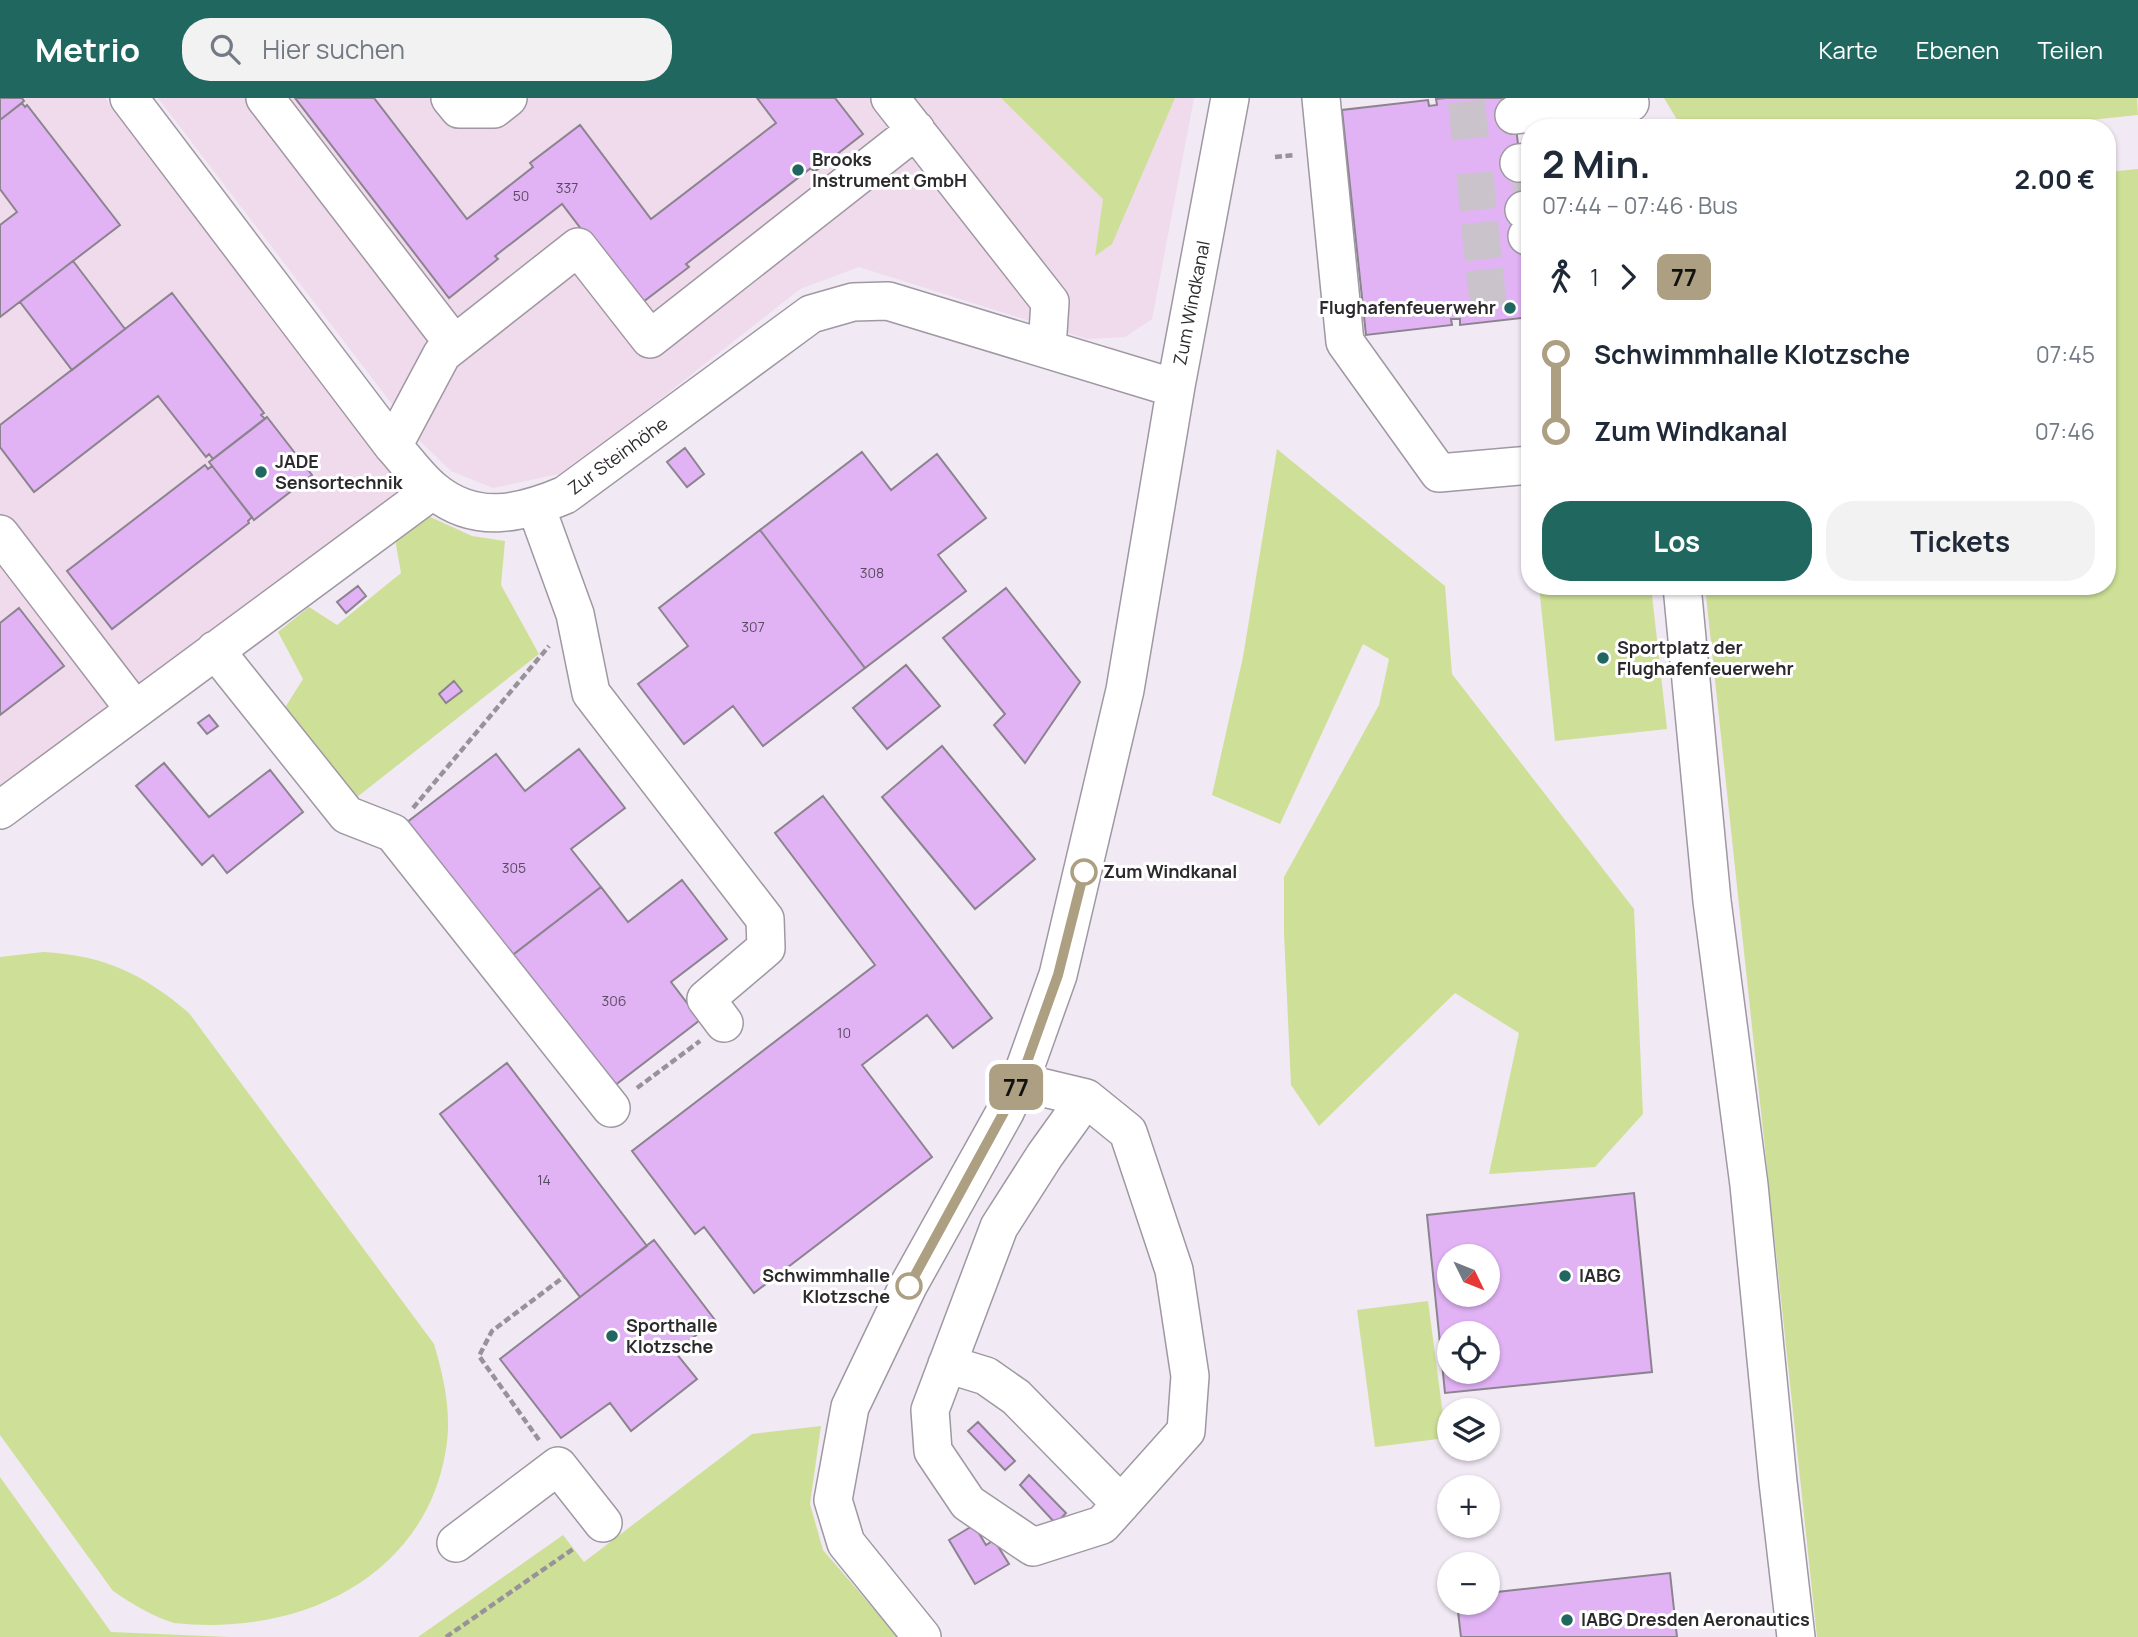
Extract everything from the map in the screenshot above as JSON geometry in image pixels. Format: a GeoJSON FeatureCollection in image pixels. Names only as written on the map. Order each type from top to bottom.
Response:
{"type":"FeatureCollection","features":[{"type":"Feature","properties":{"kind":"street","name":"Zur Steinhöhe"},"geometry":{"type":"LineString","coordinates":[[129,98],[393,446],[433,490],[460,506],[495,515],[536,507],[565,495],[811,314],[853,302],[888,301],[1158,383],[1176,386]]}},
{"type":"Feature","properties":{"kind":"street"},"geometry":{"type":"LineString","coordinates":[[265,98],[454,344]]}},
{"type":"Feature","properties":{"kind":"street"},"geometry":{"type":"LineString","coordinates":[[450,98],[459,109],[494,109],[508,98]]}},
{"type":"Feature","properties":{"kind":"street"},"geometry":{"type":"LineString","coordinates":[[890,98],[1050,302],[1047,348]]}},
{"type":"Feature","properties":{"kind":"street","name":"Zum Windkanal"},"geometry":{"type":"LineString","coordinates":[[922,1637],[846,1544],[833,1500],[850,1407],[908,1286],[1019,1082],[1058,975],[1125,690],[1176,386],[1230,98]]}},
{"type":"Feature","properties":{"kind":"street"},"geometry":{"type":"LineString","coordinates":[[1321,98],[1345,342],[1439,473],[1521,466]]}},
{"type":"Feature","properties":{"kind":"street"},"geometry":{"type":"LineString","coordinates":[[393,446],[442,354],[578,247],[650,339],[915,130]]}},
{"type":"Feature","properties":{"kind":"street"},"geometry":{"type":"LineString","coordinates":[[0,810],[433,490]]}},
{"type":"Feature","properties":{"kind":"street"},"geometry":{"type":"LineString","coordinates":[[536,507],[575,614],[590,693],[765,919],[766,948],[706,999],[724,1023]]}},
{"type":"Feature","properties":{"kind":"street"},"geometry":{"type":"LineString","coordinates":[[0,534],[135,710]]}},
{"type":"Feature","properties":{"kind":"street"},"geometry":{"type":"LineString","coordinates":[[1683,595],[1712,901],[1749,1185],[1796,1637]]}},
{"type":"Feature","properties":{"kind":"street"},"geometry":{"type":"LineString","coordinates":[[215,650],[347,815],[393,833],[611,1108]]}},
{"type":"Feature","properties":{"kind":"street"},"geometry":{"type":"LineString","coordinates":[[1019,1082],[1086,1098],[1128,1132],[1174,1270],[1190,1376],[1186,1431],[1102,1525],[1033,1547],[968,1503],[933,1451],[930,1410],[999,1227],[1086,1098]]}},
{"type":"Feature","properties":{"kind":"street"},"geometry":{"type":"LineString","coordinates":[[947,1364],[986,1376],[1016,1397],[1121,1504]]}},
{"type":"Feature","properties":{"kind":"street"},"geometry":{"type":"LineString","coordinates":[[456,1543],[558,1466],[603,1523]]}},
{"type":"Feature","properties":{"kind":"path"},"geometry":{"type":"LineString","coordinates":[[393,833],[575,614]]}},
{"type":"Feature","properties":{"kind":"path"},"geometry":{"type":"LineString","coordinates":[[611,1108],[724,1023]]}},
{"type":"Feature","properties":{"kind":"path"},"geometry":{"type":"LineString","coordinates":[[558,1466],[479,1356],[492,1331],[565,1276]]}},
{"type":"Feature","properties":{"kind":"path"},"geometry":{"type":"LineString","coordinates":[[446,1637],[573,1549]]}},
{"type":"Feature","properties":{"kind":"shaded area"},"geometry":{"type":"Polygon","coordinates":[[[0,98],[105,98],[403,489],[0,802],[0,98]]]}},
{"type":"Feature","properties":{"kind":"shaded area"},"geometry":{"type":"Polygon","coordinates":[[[158,98],[1194,98],[1152,319],[1125,337],[1087,339],[859,267],[800,289],[635,419],[559,474],[493,488],[451,471],[421,442],[158,98]]]}},
{"type":"Feature","properties":{"kind":"green space"},"geometry":{"type":"Polygon","coordinates":[[[1001,98],[1175,98],[1112,244],[1095,256],[1103,199],[1001,98]]]}},
{"type":"Feature","properties":{"kind":"green space"},"geometry":{"type":"Polygon","coordinates":[[[1664,98],[2137,98],[2138,115],[2100,119],[1676,118],[1664,98]]]}},
{"type":"Feature","properties":{"kind":"green space"},"geometry":{"type":"Polygon","coordinates":[[[2138,169],[2138,1637],[1817,1637],[1706,595],[2116,595],[2116,171],[2138,169]]]}},
{"type":"Feature","properties":{"kind":"green space"},"geometry":{"type":"Polygon","coordinates":[[[1277,449],[1445,586],[1452,674],[1634,909],[1643,1114],[1595,1167],[1489,1174],[1519,1033],[1455,993],[1319,1126],[1291,1085],[1284,877],[1379,705],[1389,659],[1363,644],[1280,824],[1212,795],[1243,657],[1277,449]]]}},
{"type":"Feature","properties":{"kind":"green space"},"geometry":{"type":"Polygon","coordinates":[[[426,515],[472,536],[505,541],[501,585],[539,654],[352,801],[281,714],[303,679],[278,632],[309,607],[337,625],[401,573],[395,539],[426,515]]]}},
{"type":"Feature","properties":{"kind":"green space","name":"Sportplatz der Flughafenfeuerwehr"},"geometry":{"type":"Polygon","coordinates":[[[1540,595],[1652,595],[1667,729],[1555,741],[1540,595]]]}},
{"type":"Feature","properties":{"kind":"green space"},"geometry":{"type":"Polygon","coordinates":[[[43,952],[85,957],[122,969],[156,987],[189,1013],[434,1344],[444,1383],[448,1436],[434,1494],[413,1532],[384,1564],[350,1589],[310,1608],[267,1620],[221,1625],[174,1623],[142,1609],[113,1591],[0,1435],[0,957],[43,952]]]}},
{"type":"Feature","properties":{"kind":"green space"},"geometry":{"type":"Polygon","coordinates":[[[1428,1301],[1441,1398],[1437,1398],[1437,1439],[1375,1447],[1357,1310],[1428,1301]]]}},
{"type":"Feature","properties":{"kind":"green space"},"geometry":{"type":"Polygon","coordinates":[[[821,1426],[810,1504],[823,1550],[898,1637],[418,1637],[563,1535],[584,1562],[752,1434],[821,1426]]]}},
{"type":"Feature","properties":{"kind":"green space"},"geometry":{"type":"Polygon","coordinates":[[[0,1477],[111,1632],[230,1637],[0,1637],[0,1477]]]}},
{"type":"Feature","properties":{"kind":"building"},"geometry":{"type":"Polygon","coordinates":[[[0,98],[22,98],[24,101],[0,120],[0,98]]]}},
{"type":"Feature","properties":{"kind":"building"},"geometry":{"type":"Polygon","coordinates":[[[295,98],[374,98],[467,219],[533,167],[530,163],[580,125],[651,219],[776,123],[757,98],[835,98],[863,134],[814,172],[811,168],[686,264],[689,267],[639,305],[562,204],[495,256],[498,259],[449,298],[295,98]]]}},
{"type":"Feature","properties":{"kind":"building"},"geometry":{"type":"Polygon","coordinates":[[[1513,98],[1521,173],[1521,318],[1460,325],[1460,319],[1451,319],[1452,325],[1366,335],[1342,110],[1428,100],[1429,106],[1437,105],[1436,99],[1513,98]]]}},
{"type":"Feature","properties":{"kind":"building"},"geometry":{"type":"Polygon","coordinates":[[[22,103],[25,107],[27,105],[120,225],[0,317],[0,225],[17,212],[0,189],[0,120],[22,103]]]}},
{"type":"Feature","properties":{"kind":"building"},"geometry":{"type":"Polygon","coordinates":[[[73,261],[125,329],[72,370],[20,302],[73,261]]]}},
{"type":"Feature","properties":{"kind":"building"},"geometry":{"type":"Polygon","coordinates":[[[172,293],[264,413],[261,415],[265,419],[213,459],[209,454],[206,457],[158,396],[34,492],[0,447],[0,425],[172,293]]]}},
{"type":"Feature","properties":{"kind":"building"},"geometry":{"type":"Polygon","coordinates":[[[267,417],[312,475],[254,520],[209,462],[267,417]]]}},
{"type":"Feature","properties":{"kind":"building"},"geometry":{"type":"Polygon","coordinates":[[[685,448],[704,474],[687,487],[667,462],[685,448]]]}},
{"type":"Feature","properties":{"kind":"building"},"geometry":{"type":"Polygon","coordinates":[[[862,452],[891,490],[937,454],[986,518],[938,555],[966,591],[865,668],[760,530],[862,452]]]}},
{"type":"Feature","properties":{"kind":"building"},"geometry":{"type":"Polygon","coordinates":[[[205,465],[208,469],[212,466],[252,517],[249,523],[112,629],[67,571],[205,465]]]}},
{"type":"Feature","properties":{"kind":"building"},"geometry":{"type":"Polygon","coordinates":[[[760,530],[865,668],[763,746],[733,706],[684,744],[638,684],[688,646],[659,608],[760,530]]]}},
{"type":"Feature","properties":{"kind":"building"},"geometry":{"type":"Polygon","coordinates":[[[358,586],[366,596],[346,613],[337,602],[358,586]]]}},
{"type":"Feature","properties":{"kind":"building"},"geometry":{"type":"Polygon","coordinates":[[[1006,588],[1080,682],[1025,763],[994,725],[1005,714],[943,638],[1006,588]]]}},
{"type":"Feature","properties":{"kind":"building"},"geometry":{"type":"Polygon","coordinates":[[[19,608],[64,666],[0,715],[0,623],[19,608]]]}},
{"type":"Feature","properties":{"kind":"building"},"geometry":{"type":"Polygon","coordinates":[[[906,665],[940,706],[887,749],[853,708],[906,665]]]}},
{"type":"Feature","properties":{"kind":"building"},"geometry":{"type":"Polygon","coordinates":[[[454,681],[462,691],[446,703],[439,694],[454,681]]]}},
{"type":"Feature","properties":{"kind":"building"},"geometry":{"type":"Polygon","coordinates":[[[209,715],[218,726],[207,734],[198,723],[209,715]]]}},
{"type":"Feature","properties":{"kind":"building"},"geometry":{"type":"Polygon","coordinates":[[[942,746],[1035,859],[975,909],[882,797],[942,746]]]}},
{"type":"Feature","properties":{"kind":"building"},"geometry":{"type":"Polygon","coordinates":[[[579,749],[625,808],[571,849],[601,887],[510,957],[406,823],[496,754],[525,791],[579,749]]]}},
{"type":"Feature","properties":{"kind":"building"},"geometry":{"type":"Polygon","coordinates":[[[164,763],[209,817],[270,770],[303,812],[227,873],[213,855],[202,865],[136,786],[164,763]]]}},
{"type":"Feature","properties":{"kind":"building"},"geometry":{"type":"Polygon","coordinates":[[[823,796],[992,1018],[953,1048],[927,1015],[862,1065],[932,1157],[754,1293],[704,1227],[695,1234],[632,1151],[875,965],[775,833],[823,796]]]}},
{"type":"Feature","properties":{"kind":"building"},"geometry":{"type":"Polygon","coordinates":[[[682,880],[727,939],[671,982],[700,1020],[610,1089],[510,957],[601,887],[628,922],[682,880]]]}},
{"type":"Feature","properties":{"kind":"building"},"geometry":{"type":"Polygon","coordinates":[[[507,1063],[647,1246],[580,1297],[440,1114],[507,1063]]]}},
{"type":"Feature","properties":{"kind":"building","name":"IABG"},"geometry":{"type":"Polygon","coordinates":[[[1634,1193],[1652,1372],[1445,1393],[1444,1384],[1500,1384],[1500,1321],[1438,1321],[1427,1215],[1634,1193]]]}},
{"type":"Feature","properties":{"kind":"building","name":"Sporthalle Klotzsche"},"geometry":{"type":"Polygon","coordinates":[[[654,1240],[715,1320],[675,1352],[697,1379],[631,1431],[610,1403],[561,1438],[500,1359],[654,1240]]]}},
{"type":"Feature","properties":{"kind":"building"},"geometry":{"type":"Polygon","coordinates":[[[978,1422],[1015,1461],[1005,1470],[968,1431],[978,1422]]]}},
{"type":"Feature","properties":{"kind":"building"},"geometry":{"type":"Polygon","coordinates":[[[1029,1475],[1066,1513],[1056,1524],[1020,1485],[1029,1475]]]}},
{"type":"Feature","properties":{"kind":"building"},"geometry":{"type":"Polygon","coordinates":[[[974,1525],[986,1545],[994,1540],[1009,1564],[975,1584],[949,1540],[974,1525]]]}},
{"type":"Feature","properties":{"kind":"building","name":"IABG Dresden Aeronautics"},"geometry":{"type":"Polygon","coordinates":[[[1670,1573],[1677,1637],[1461,1637],[1458,1615],[1500,1615],[1500,1592],[1670,1573]]]}},
{"type":"Feature","properties":{"kind":"tunnel"},"geometry":{"type":"LineString","coordinates":[[1450,122],[1514,115]]}},
{"type":"Feature","properties":{"kind":"tunnel"},"geometry":{"type":"LineString","coordinates":[[1458,193],[1521,187]]}},
{"type":"Feature","properties":{"kind":"tunnel"},"geometry":{"type":"LineString","coordinates":[[1463,243],[1521,237]]}},
{"type":"Feature","properties":{"kind":"tunnel"},"geometry":{"type":"LineString","coordinates":[[1468,290],[1521,284]]}},
{"type":"Feature","properties":{"kind":"bus line","name":"77"},"geometry":{"type":"LineString","coordinates":[[909,1286],[1023,1073],[1058,975],[1084,872]]}},
{"type":"Feature","properties":{"kind":"place","name":"Brooks Instrument GmbH"},"geometry":{"type":"Point","coordinates":[798,170]}},
{"type":"Feature","properties":{"kind":"place","name":"Flughafenfeuerwehr"},"geometry":{"type":"Point","coordinates":[1510,308]}},
{"type":"Feature","properties":{"kind":"place","name":"JADE Sensortechnik"},"geometry":{"type":"Point","coordinates":[261,472]}},
{"type":"Feature","properties":{"kind":"place","name":"Sportplatz der Flughafenfeuerwehr"},"geometry":{"type":"Point","coordinates":[1603,658]}},
{"type":"Feature","properties":{"kind":"place","name":"Zum Windkanal"},"geometry":{"type":"Point","coordinates":[1084,872]}},
{"type":"Feature","properties":{"kind":"place","name":"IABG"},"geometry":{"type":"Point","coordinates":[1565,1276]}},
{"type":"Feature","properties":{"kind":"place","name":"Schwimmhalle Klotzsche"},"geometry":{"type":"Point","coordinates":[909,1286]}},
{"type":"Feature","properties":{"kind":"place","name":"Sporthalle Klotzsche"},"geometry":{"type":"Point","coordinates":[612,1336]}},
{"type":"Feature","properties":{"kind":"place","name":"IABG Dresden Aeronautics"},"geometry":{"type":"Point","coordinates":[1567,1620]}}]}
